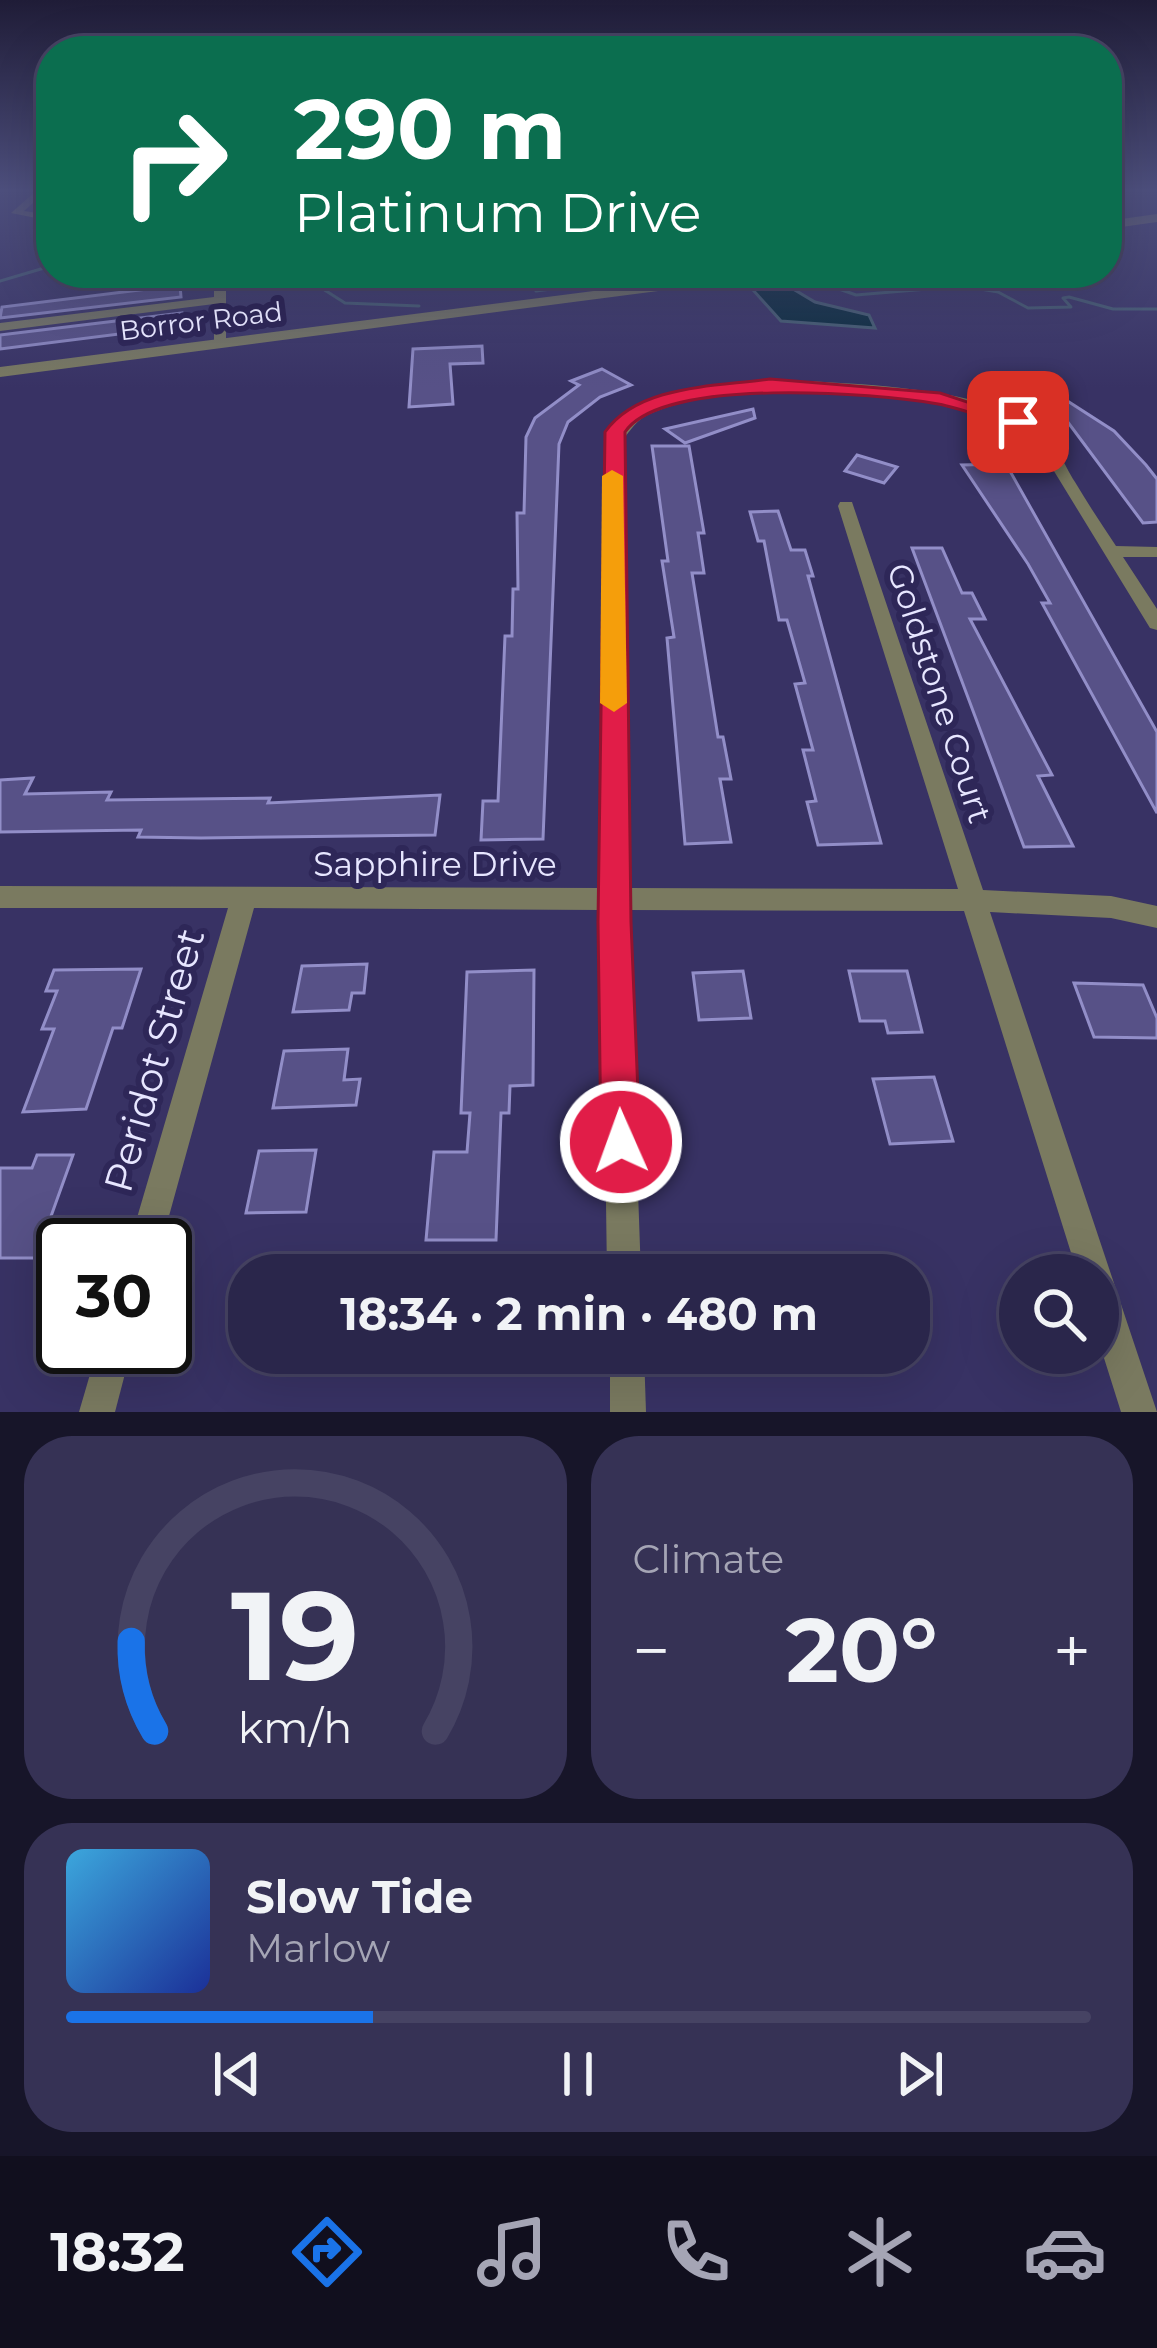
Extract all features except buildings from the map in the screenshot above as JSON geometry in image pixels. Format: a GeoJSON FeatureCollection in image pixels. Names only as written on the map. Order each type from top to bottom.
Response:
{"type":"FeatureCollection","features":[{"type":"Feature","properties":{"kind":"street"},"geometry":{"type":"LineString","coordinates":[[219,288],[220,343]]}},
{"type":"Feature","properties":{"kind":"street","name":"Borror Road"},"geometry":{"type":"LineString","coordinates":[[0,372],[648,288]]}},
{"type":"Feature","properties":{"kind":"street"},"geometry":{"type":"LineString","coordinates":[[0,327],[218,300]]}},
{"type":"Feature","properties":{"kind":"street"},"geometry":{"type":"LineString","coordinates":[[624,1254],[615,896],[612,444],[625,418],[671,398],[770,384],[921,396],[983,407],[1036,434],[1157,624]]}},
{"type":"Feature","properties":{"kind":"street","name":"Goldstone Court"},"geometry":{"type":"LineString","coordinates":[[845,506],[1088,1254]]}},
{"type":"Feature","properties":{"kind":"street"},"geometry":{"type":"LineString","coordinates":[[1111,551],[1157,552]]}},
{"type":"Feature","properties":{"kind":"street","name":"Sapphire Drive"},"geometry":{"type":"LineString","coordinates":[[0,897],[972,900],[1111,907],[1157,917]]}},
{"type":"Feature","properties":{"kind":"street","name":"Peridot Street"},"geometry":{"type":"LineString","coordinates":[[153,1218],[244,898]]}},
{"type":"Feature","properties":{"kind":"street"},"geometry":{"type":"LineString","coordinates":[[1119,1350],[1139,1412]]}},
{"type":"Feature","properties":{"kind":"street"},"geometry":{"type":"LineString","coordinates":[[97,1412],[108,1374]]}},
{"type":"Feature","properties":{"kind":"street"},"geometry":{"type":"LineString","coordinates":[[627,1374],[628,1412]]}},
{"type":"Feature","properties":{"kind":"water"},"geometry":{"type":"Polygon","coordinates":[[[791,288],[815,302],[869,315],[875,328],[781,321],[753,290],[791,288]]]}},
{"type":"Feature","properties":{"kind":"waterway"},"geometry":{"type":"LineString","coordinates":[[0,281],[36,270]]}},
{"type":"Feature","properties":{"kind":"waterway"},"geometry":{"type":"LineString","coordinates":[[294,288],[323,289],[345,303],[419,306]]}},
{"type":"Feature","properties":{"kind":"waterway"},"geometry":{"type":"LineString","coordinates":[[536,291],[558,288]]}},
{"type":"Feature","properties":{"kind":"waterway"},"geometry":{"type":"LineString","coordinates":[[836,288],[856,295],[939,288]]}},
{"type":"Feature","properties":{"kind":"waterway"},"geometry":{"type":"LineString","coordinates":[[975,288],[998,292],[1028,308],[1071,307],[1063,298],[1069,297],[1113,309],[1157,309]]}},
{"type":"Feature","properties":{"kind":"slow traffic"},"geometry":{"type":"LineString","coordinates":[[612,476],[614,703]]}},
{"type":"Feature","properties":{"kind":"route"},"geometry":{"type":"LineString","coordinates":[[621,1142],[614,922],[615,432],[625,418],[658,401],[770,384],[940,399],[983,407],[1018,422]]}}]}
